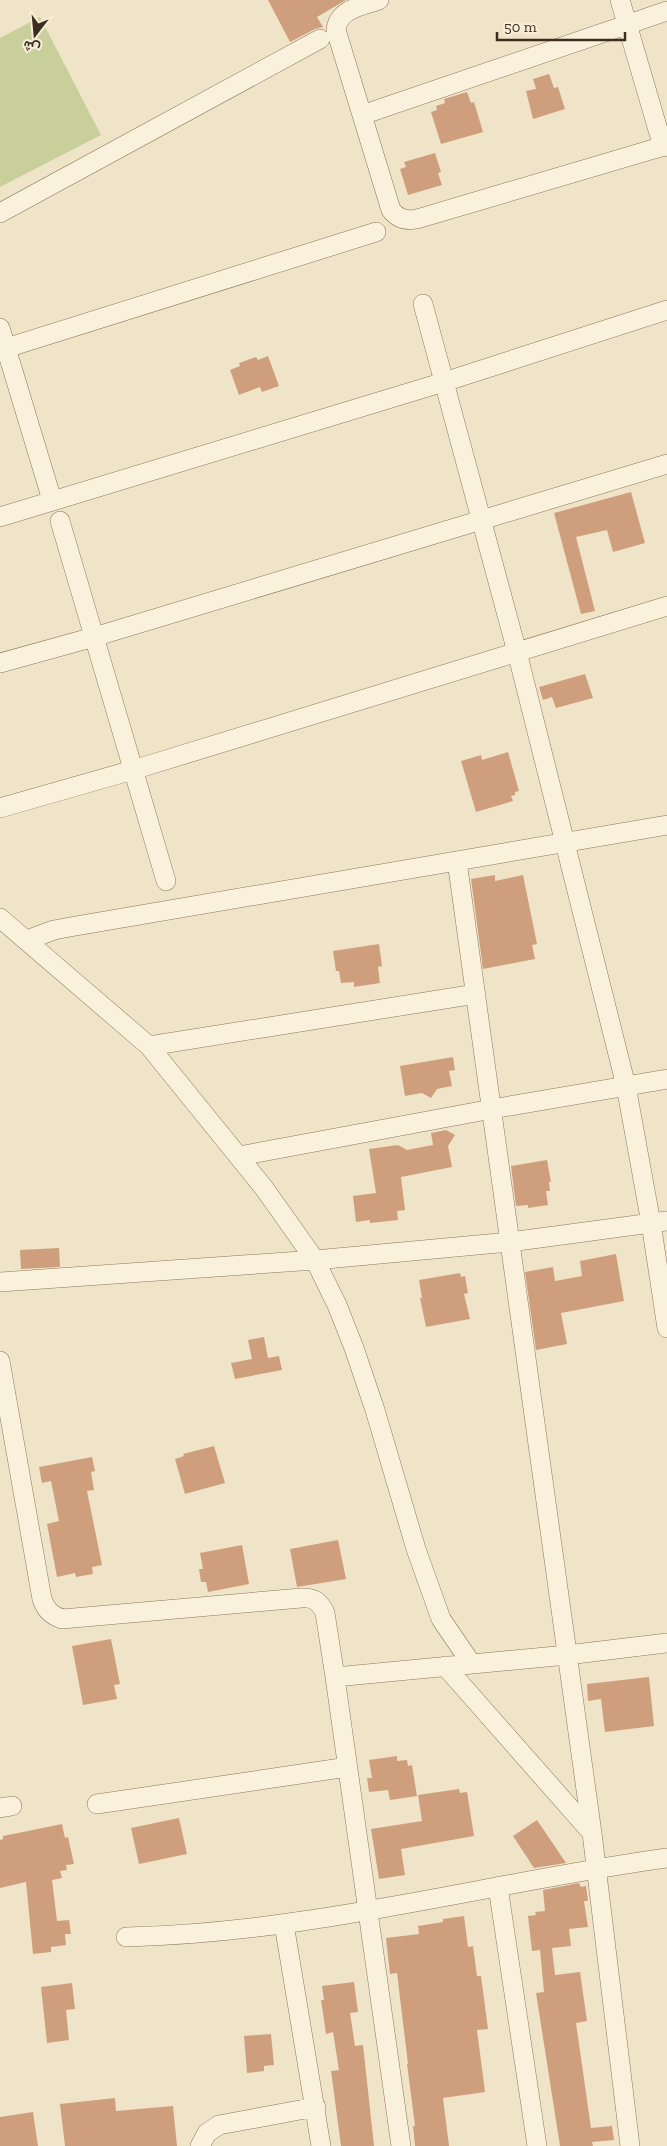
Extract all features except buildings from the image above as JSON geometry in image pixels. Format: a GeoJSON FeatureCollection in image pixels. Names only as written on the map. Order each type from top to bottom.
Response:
{"type":"FeatureCollection","features":[{"type":"Feature","properties":{"kind":"street"},"geometry":{"type":"LineString","coordinates":[[379,0],[344,14],[337,24],[336,30],[391,210],[394,214],[405,220],[417,219],[665,146],[620,0]]}},
{"type":"Feature","properties":{"kind":"street"},"geometry":{"type":"LineString","coordinates":[[362,115],[667,11]]}},
{"type":"Feature","properties":{"kind":"street"},"geometry":{"type":"LineString","coordinates":[[0,213],[320,39]]}},
{"type":"Feature","properties":{"kind":"street"},"geometry":{"type":"LineString","coordinates":[[3,349],[376,232]]}},
{"type":"Feature","properties":{"kind":"street"},"geometry":{"type":"LineString","coordinates":[[423,304],[516,652],[659,1222],[667,1328]]}},
{"type":"Feature","properties":{"kind":"street"},"geometry":{"type":"LineString","coordinates":[[0,517],[444,382],[667,310]]}},
{"type":"Feature","properties":{"kind":"street"},"geometry":{"type":"LineString","coordinates":[[0,328],[3,349],[52,500]]}},
{"type":"Feature","properties":{"kind":"street"},"geometry":{"type":"LineString","coordinates":[[0,663],[94,637],[667,464]]}},
{"type":"Feature","properties":{"kind":"street"},"geometry":{"type":"LineString","coordinates":[[60,521],[166,881]]}},
{"type":"Feature","properties":{"kind":"street"},"geometry":{"type":"LineString","coordinates":[[0,808],[133,770],[667,606]]}},
{"type":"Feature","properties":{"kind":"street"},"geometry":{"type":"LineString","coordinates":[[27,940],[54,930],[70,927],[667,825]]}},
{"type":"Feature","properties":{"kind":"street"},"geometry":{"type":"LineString","coordinates":[[457,861],[592,1833],[630,2146]]}},
{"type":"Feature","properties":{"kind":"street"},"geometry":{"type":"LineString","coordinates":[[0,918],[149,1046],[238,1156],[315,1260],[354,1348],[375,1410],[416,1549],[441,1619],[470,1663]]}},
{"type":"Feature","properties":{"kind":"street"},"geometry":{"type":"LineString","coordinates":[[149,1046],[476,994]]}},
{"type":"Feature","properties":{"kind":"street"},"geometry":{"type":"LineString","coordinates":[[238,1156],[667,1079]]}},
{"type":"Feature","properties":{"kind":"street"},"geometry":{"type":"LineString","coordinates":[[0,1282],[315,1260],[510,1242],[659,1222]]}},
{"type":"Feature","properties":{"kind":"street"},"geometry":{"type":"LineString","coordinates":[[0,1361],[42,1599],[45,1609],[53,1616],[62,1619],[309,1598],[316,1600],[325,1613],[369,1909],[401,2146]]}},
{"type":"Feature","properties":{"kind":"street"},"geometry":{"type":"LineString","coordinates":[[335,1677],[567,1655],[667,1643]]}},
{"type":"Feature","properties":{"kind":"street"},"geometry":{"type":"LineString","coordinates":[[445,1666],[592,1833]]}},
{"type":"Feature","properties":{"kind":"street"},"geometry":{"type":"LineString","coordinates":[[97,1804],[348,1767]]}},
{"type":"Feature","properties":{"kind":"street"},"geometry":{"type":"LineString","coordinates":[[126,1937],[204,1934],[284,1924],[596,1868],[667,1858]]}},
{"type":"Feature","properties":{"kind":"street"},"geometry":{"type":"LineString","coordinates":[[498,1887],[537,2146]]}},
{"type":"Feature","properties":{"kind":"street"},"geometry":{"type":"LineString","coordinates":[[284,1924],[321,2146]]}},
{"type":"Feature","properties":{"kind":"street"},"geometry":{"type":"LineString","coordinates":[[200,2146],[207,2134],[219,2125],[316,2107]]}},
{"type":"Feature","properties":{"kind":"green space"},"geometry":{"type":"Polygon","coordinates":[[[40,17],[101,135],[0,187],[0,38],[40,17]]]}}]}
